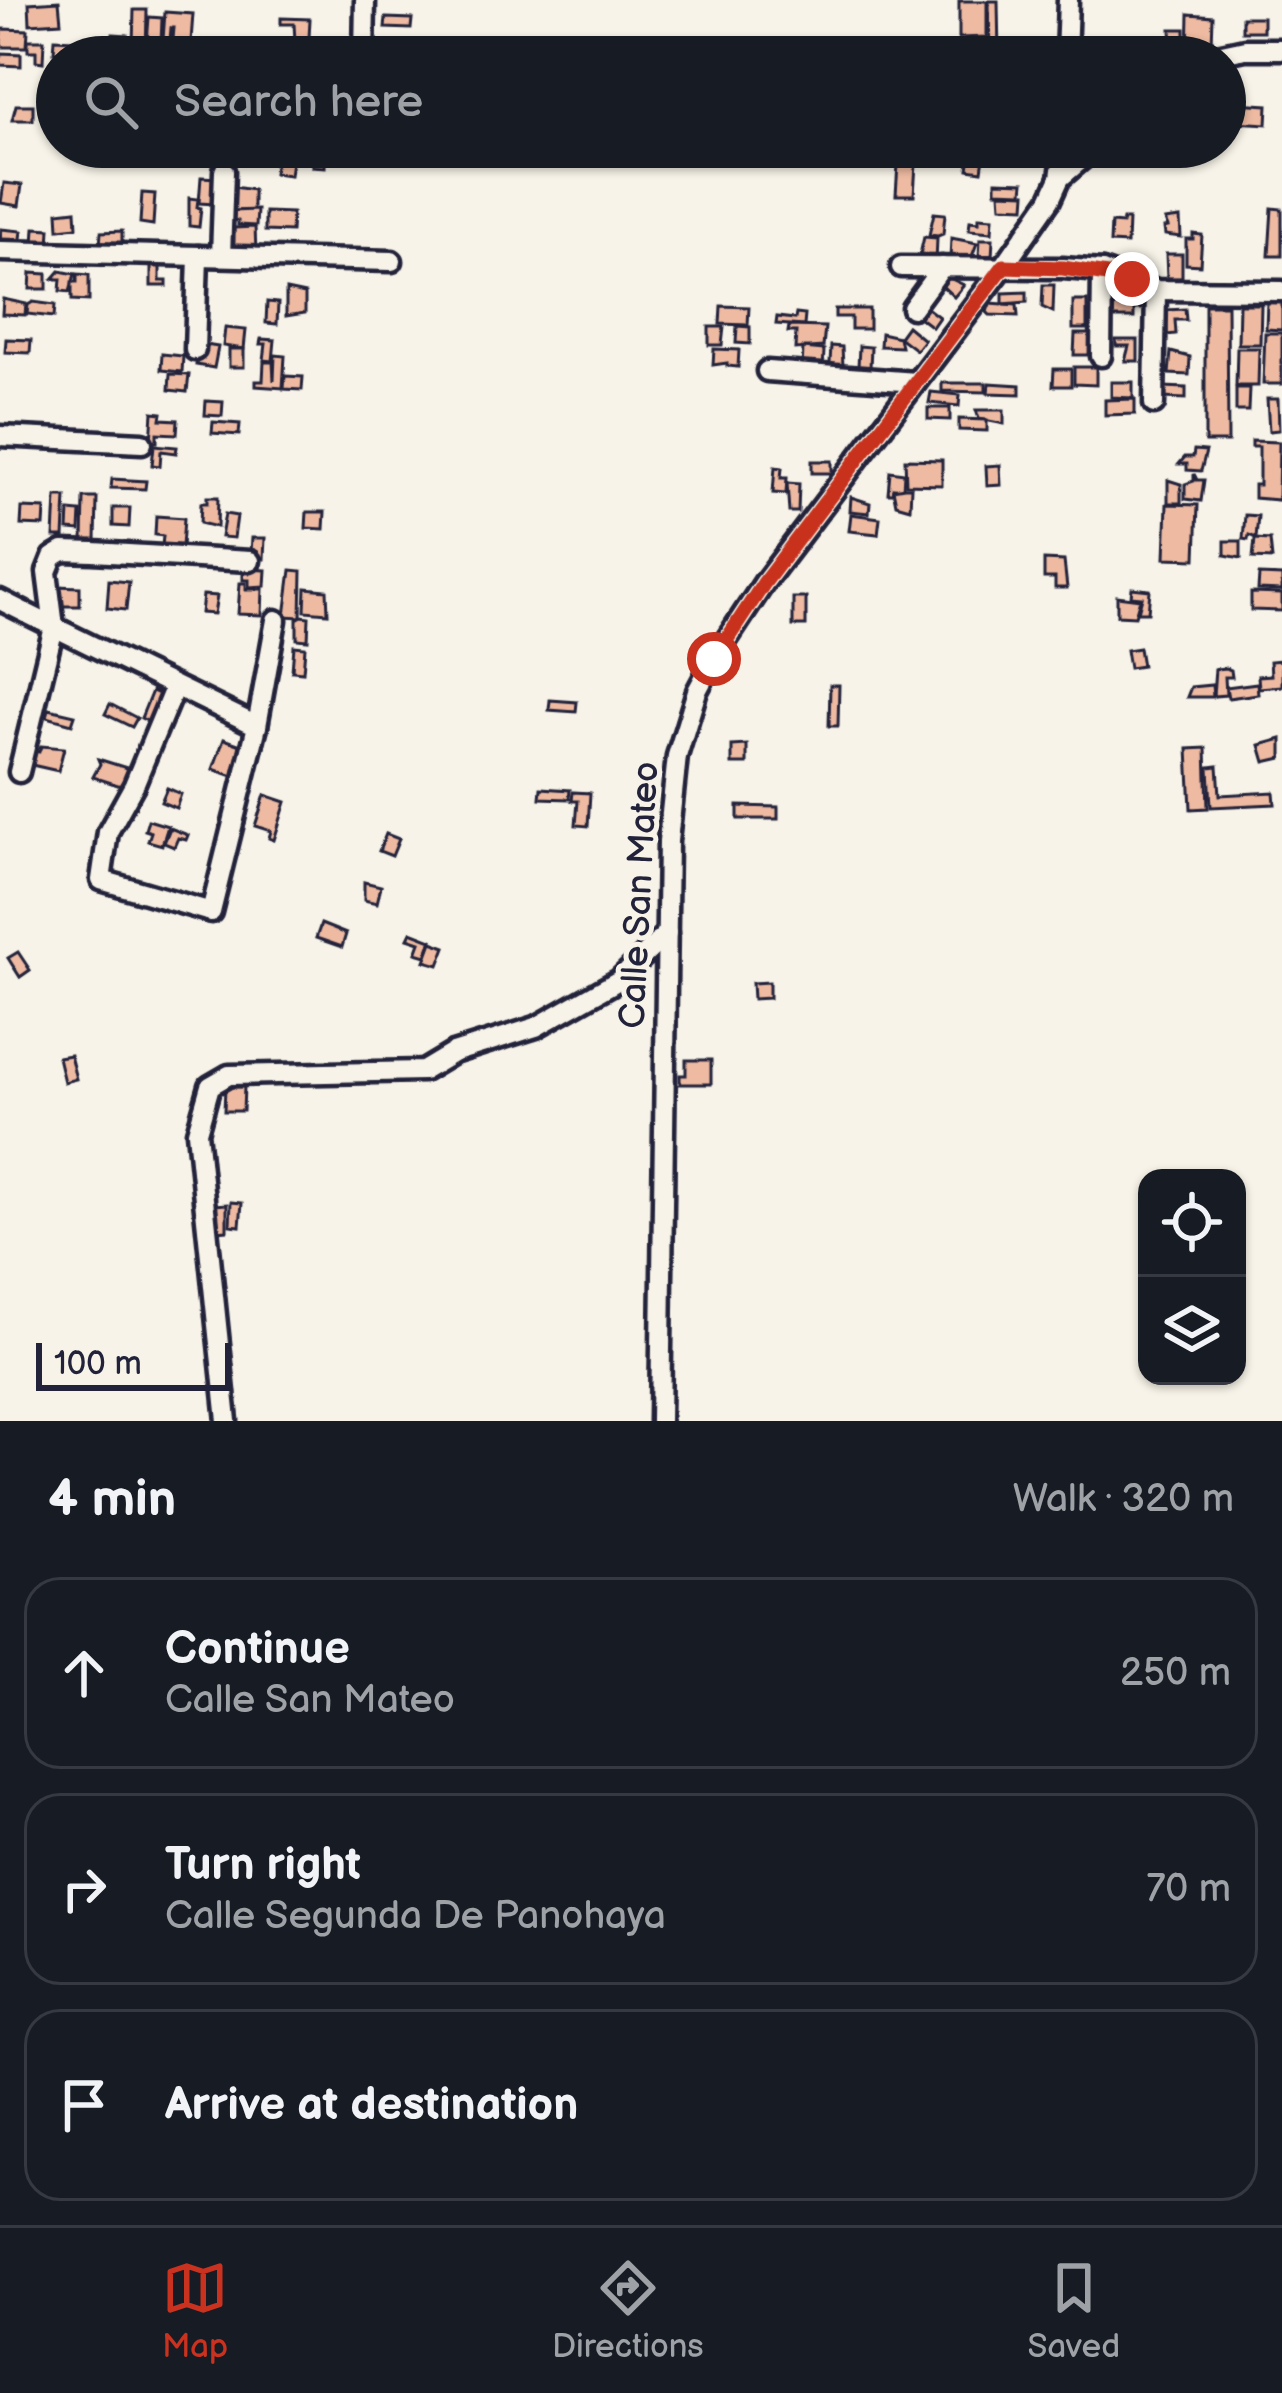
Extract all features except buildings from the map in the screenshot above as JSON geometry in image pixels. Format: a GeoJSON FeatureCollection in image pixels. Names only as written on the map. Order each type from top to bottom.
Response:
{"type":"FeatureCollection","features":[{"type":"Feature","properties":{"kind":"street"},"geometry":{"type":"LineString","coordinates":[[364,36],[365,0]]}},
{"type":"Feature","properties":{"kind":"street"},"geometry":{"type":"LineString","coordinates":[[1067,36],[1068,0]]}},
{"type":"Feature","properties":{"kind":"street"},"geometry":{"type":"LineString","coordinates":[[1246,49],[1282,49]]}},
{"type":"Feature","properties":{"kind":"street"},"geometry":{"type":"LineString","coordinates":[[1060,178],[1061,168]]}},
{"type":"Feature","properties":{"kind":"street","name":"Calle San Mateo"},"geometry":{"type":"LineString","coordinates":[[660,1421],[671,791],[676,757],[697,691],[764,583],[1004,266],[1060,178],[1072,168]]}},
{"type":"Feature","properties":{"kind":"street"},"geometry":{"type":"LineString","coordinates":[[221,256],[224,171]]}},
{"type":"Feature","properties":{"kind":"street"},"geometry":{"type":"LineString","coordinates":[[0,251],[392,261]]}},
{"type":"Feature","properties":{"kind":"street"},"geometry":{"type":"LineString","coordinates":[[195,350],[198,256]]}},
{"type":"Feature","properties":{"kind":"street"},"geometry":{"type":"LineString","coordinates":[[902,267],[1102,272],[1156,290],[1282,291]]}},
{"type":"Feature","properties":{"kind":"street"},"geometry":{"type":"LineString","coordinates":[[912,308],[942,267]]}},
{"type":"Feature","properties":{"kind":"street"},"geometry":{"type":"LineString","coordinates":[[1101,356],[1102,272]]}},
{"type":"Feature","properties":{"kind":"street"},"geometry":{"type":"LineString","coordinates":[[1154,404],[1156,290]]}},
{"type":"Feature","properties":{"kind":"street"},"geometry":{"type":"LineString","coordinates":[[767,371],[916,382]]}},
{"type":"Feature","properties":{"kind":"street"},"geometry":{"type":"LineString","coordinates":[[0,436],[142,443]]}},
{"type":"Feature","properties":{"kind":"street"},"geometry":{"type":"LineString","coordinates":[[19,772],[53,627],[47,572],[53,557],[63,551],[250,561]]}},
{"type":"Feature","properties":{"kind":"street"},"geometry":{"type":"LineString","coordinates":[[0,600],[257,726]]}},
{"type":"Feature","properties":{"kind":"street"},"geometry":{"type":"LineString","coordinates":[[175,686],[134,784],[108,832],[101,880],[211,912],[257,726],[276,620]]}},
{"type":"Feature","properties":{"kind":"street"},"geometry":{"type":"LineString","coordinates":[[227,1421],[197,1132],[210,1086],[229,1075],[423,1071],[454,1053],[536,1027],[619,980],[667,933]]}},
{"type":"Feature","properties":{"kind":"route"},"geometry":{"type":"LineString","coordinates":[[714,659],[764,583],[1004,266],[1063,268],[1132,279]]}}]}
